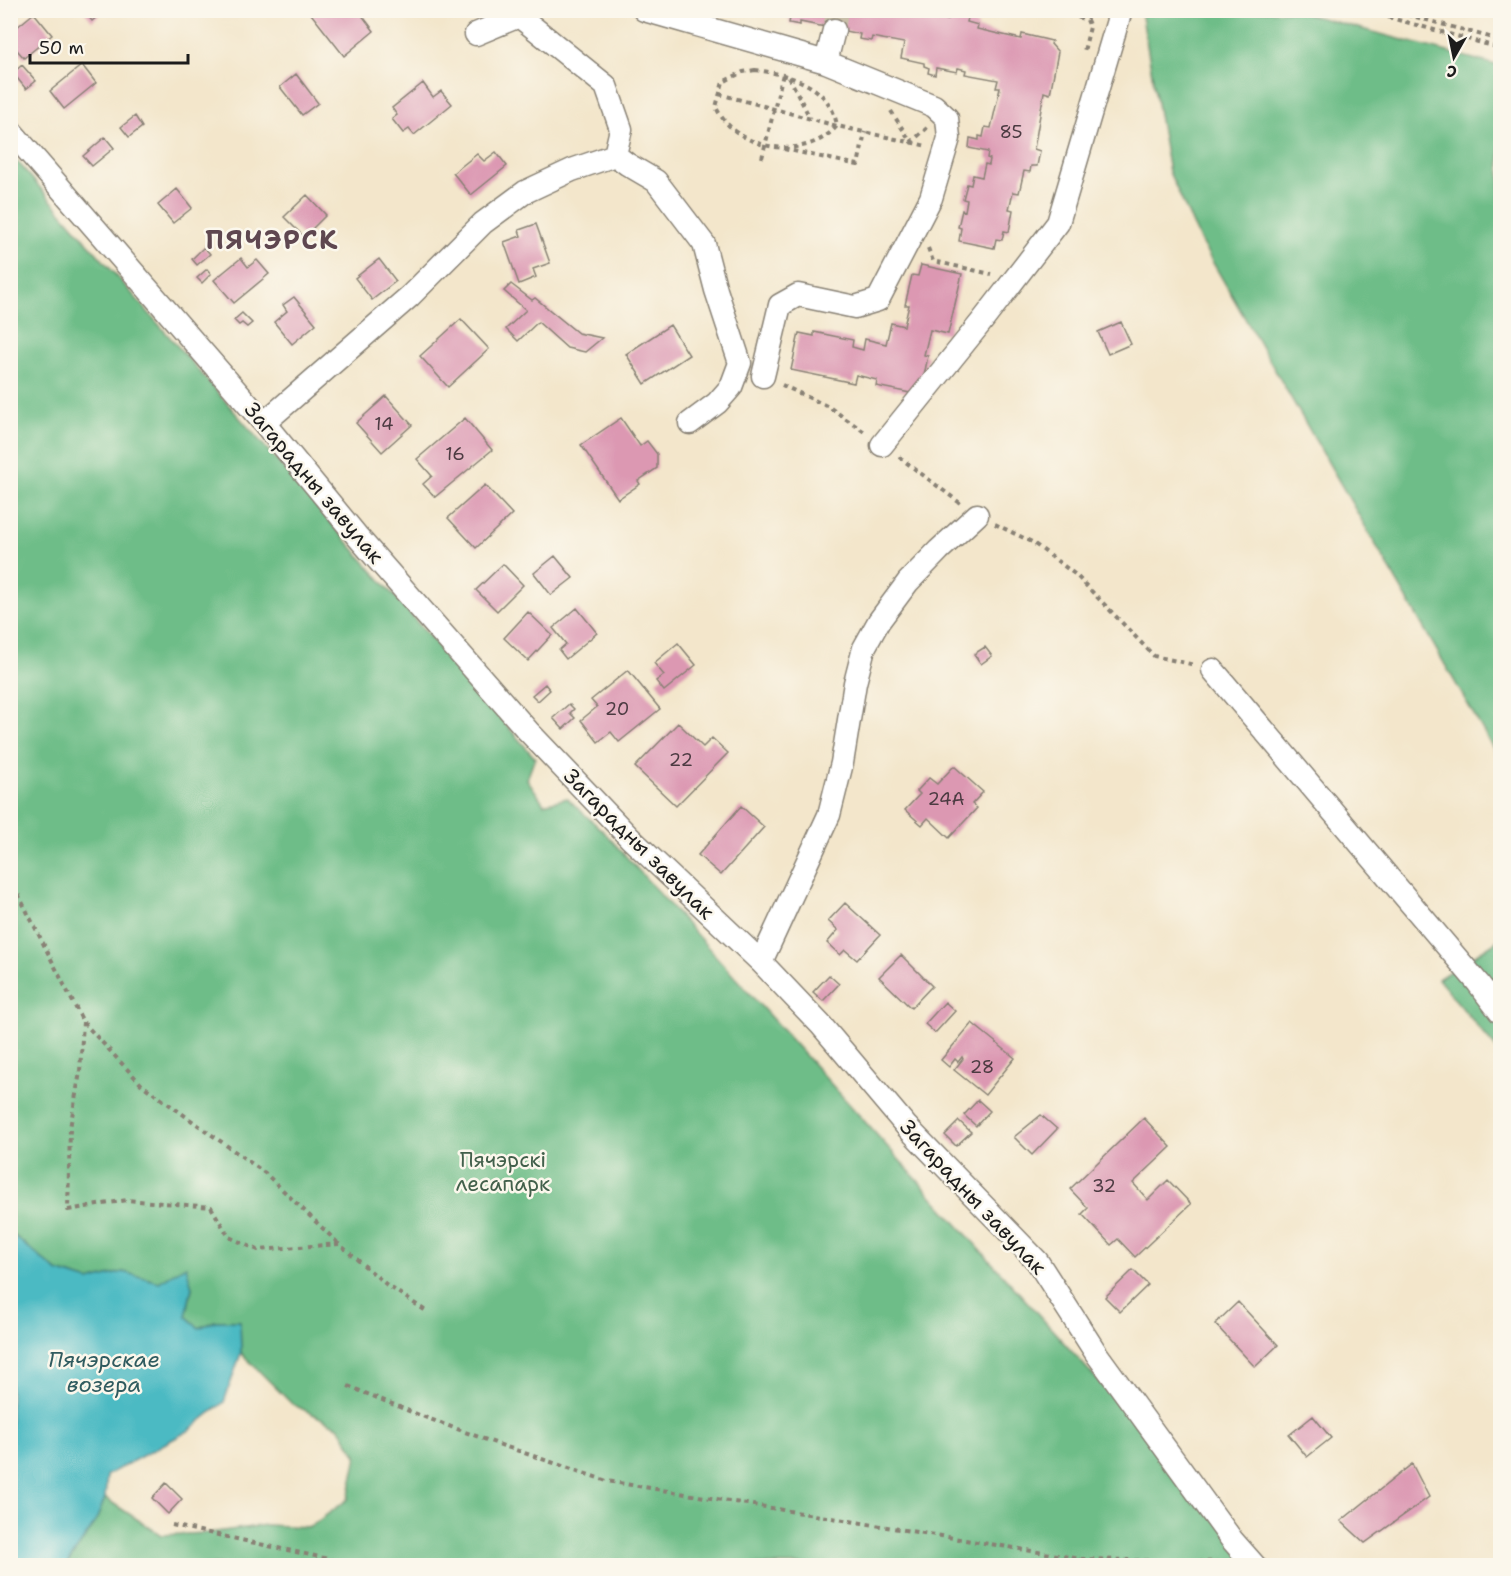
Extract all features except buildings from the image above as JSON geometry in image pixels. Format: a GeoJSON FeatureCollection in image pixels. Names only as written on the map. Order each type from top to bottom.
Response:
{"type":"FeatureCollection","features":[{"type":"Feature","properties":{"kind":"street"},"geometry":{"type":"LineString","coordinates":[[644,10],[826,62],[934,106],[947,118],[949,138],[931,198],[878,300],[855,307],[798,295],[780,305],[763,376]]}},
{"type":"Feature","properties":{"kind":"street"},"geometry":{"type":"LineString","coordinates":[[882,445],[1058,223],[1121,10]]}},
{"type":"Feature","properties":{"kind":"street"},"geometry":{"type":"LineString","coordinates":[[476,33],[519,16],[606,86],[621,129],[615,155]]}},
{"type":"Feature","properties":{"kind":"street"},"geometry":{"type":"LineString","coordinates":[[826,62],[834,30]]}},
{"type":"Feature","properties":{"kind":"street","name":"Загарадны завулак"},"geometry":{"type":"LineString","coordinates":[[10,130],[264,423],[357,536],[528,731],[630,838],[761,962],[821,1025],[907,1127],[1037,1261],[1095,1353],[1232,1540],[1250,1560]]}},
{"type":"Feature","properties":{"kind":"street"},"geometry":{"type":"LineString","coordinates":[[264,423],[410,296],[483,223],[525,192],[572,170],[615,155]]}},
{"type":"Feature","properties":{"kind":"street"},"geometry":{"type":"LineString","coordinates":[[615,155],[656,181],[704,244],[716,290],[740,363],[731,387],[717,403],[690,423]]}},
{"type":"Feature","properties":{"kind":"street"},"geometry":{"type":"LineString","coordinates":[[761,962],[829,815],[842,763],[855,684],[864,648],[879,621],[908,582],[977,515]]}},
{"type":"Feature","properties":{"kind":"street"},"geometry":{"type":"LineString","coordinates":[[1213,670],[1500,1012]]}},
{"type":"Feature","properties":{"kind":"path"},"geometry":{"type":"LineString","coordinates":[[1052,10],[1087,20],[1090,27],[1082,61]]}},
{"type":"Feature","properties":{"kind":"path"},"geometry":{"type":"LineString","coordinates":[[1362,10],[1500,48]]}},
{"type":"Feature","properties":{"kind":"path"},"geometry":{"type":"LineString","coordinates":[[1390,10],[1500,40]]}},
{"type":"Feature","properties":{"kind":"path"},"geometry":{"type":"LineString","coordinates":[[837,126],[835,114],[815,90],[802,81],[783,74],[756,70],[743,72],[723,82],[716,107],[720,117],[736,132],[754,143],[858,165],[865,132]]}},
{"type":"Feature","properties":{"kind":"path"},"geometry":{"type":"LineString","coordinates":[[762,158],[783,74]]}},
{"type":"Feature","properties":{"kind":"path"},"geometry":{"type":"LineString","coordinates":[[789,76],[810,119]]}},
{"type":"Feature","properties":{"kind":"path"},"geometry":{"type":"LineString","coordinates":[[719,94],[837,126],[945,150]]}},
{"type":"Feature","properties":{"kind":"path"},"geometry":{"type":"LineString","coordinates":[[765,145],[792,148],[806,145],[820,140],[837,126]]}},
{"type":"Feature","properties":{"kind":"path"},"geometry":{"type":"LineString","coordinates":[[928,247],[933,261],[1001,276]]}},
{"type":"Feature","properties":{"kind":"path"},"geometry":{"type":"LineString","coordinates":[[763,376],[829,407],[977,515],[1032,542],[1076,576],[1154,656],[1213,670]]}},
{"type":"Feature","properties":{"kind":"path"},"geometry":{"type":"LineString","coordinates":[[10,878],[83,1022],[142,1085],[265,1173],[339,1244],[383,1281],[426,1311]]}},
{"type":"Feature","properties":{"kind":"path"},"geometry":{"type":"LineString","coordinates":[[83,1022],[80,1072],[70,1128],[68,1210],[127,1200],[211,1207],[229,1237],[258,1250],[339,1244]]}},
{"type":"Feature","properties":{"kind":"path"},"geometry":{"type":"LineString","coordinates":[[348,1386],[495,1443],[607,1481],[1081,1558],[1229,1563],[1250,1560]]}},
{"type":"Feature","properties":{"kind":"path"},"geometry":{"type":"LineString","coordinates":[[172,1525],[368,1566]]}},
{"type":"Feature","properties":{"kind":"path"},"geometry":{"type":"LineString","coordinates":[[1063,1566],[1081,1558]]}},
{"type":"Feature","properties":{"kind":"green space"},"geometry":{"type":"Polygon","coordinates":[[[1141,11],[1295,11],[1500,66],[1500,760],[1201,242],[1169,172],[1141,11]]]}},
{"type":"Feature","properties":{"kind":"green space","name":"Пячэрскі лесапарк"},"geometry":{"type":"Polygon","coordinates":[[[10,153],[535,758],[527,779],[544,804],[567,798],[605,833],[1264,1565],[66,1565],[95,1523],[105,1498],[161,1535],[208,1533],[266,1525],[310,1527],[348,1499],[357,1456],[339,1427],[292,1404],[241,1353],[240,1321],[215,1321],[199,1328],[186,1316],[192,1288],[123,1272],[89,1281],[57,1271],[11,1233],[10,153]]]}},
{"type":"Feature","properties":{"kind":"green space"},"geometry":{"type":"Polygon","coordinates":[[[1500,939],[1500,1053],[1438,979],[1500,939]]]}},
{"type":"Feature","properties":{"kind":"water","name":"Пячэрскае возера"},"geometry":{"type":"Polygon","coordinates":[[[10,1233],[57,1271],[89,1281],[123,1272],[159,1282],[186,1266],[192,1287],[186,1316],[199,1328],[215,1321],[240,1321],[241,1353],[224,1402],[188,1431],[107,1475],[105,1498],[95,1523],[66,1565],[11,1565],[10,1233]]]}},
{"type":"Feature","properties":{"kind":"tunnel"},"geometry":{"type":"LineString","coordinates":[[834,30],[837,10]]}},
{"type":"Feature","properties":{"kind":"district","name":"ПЯЧЭРСК"},"geometry":{"type":"Point","coordinates":[272,239]}}]}
